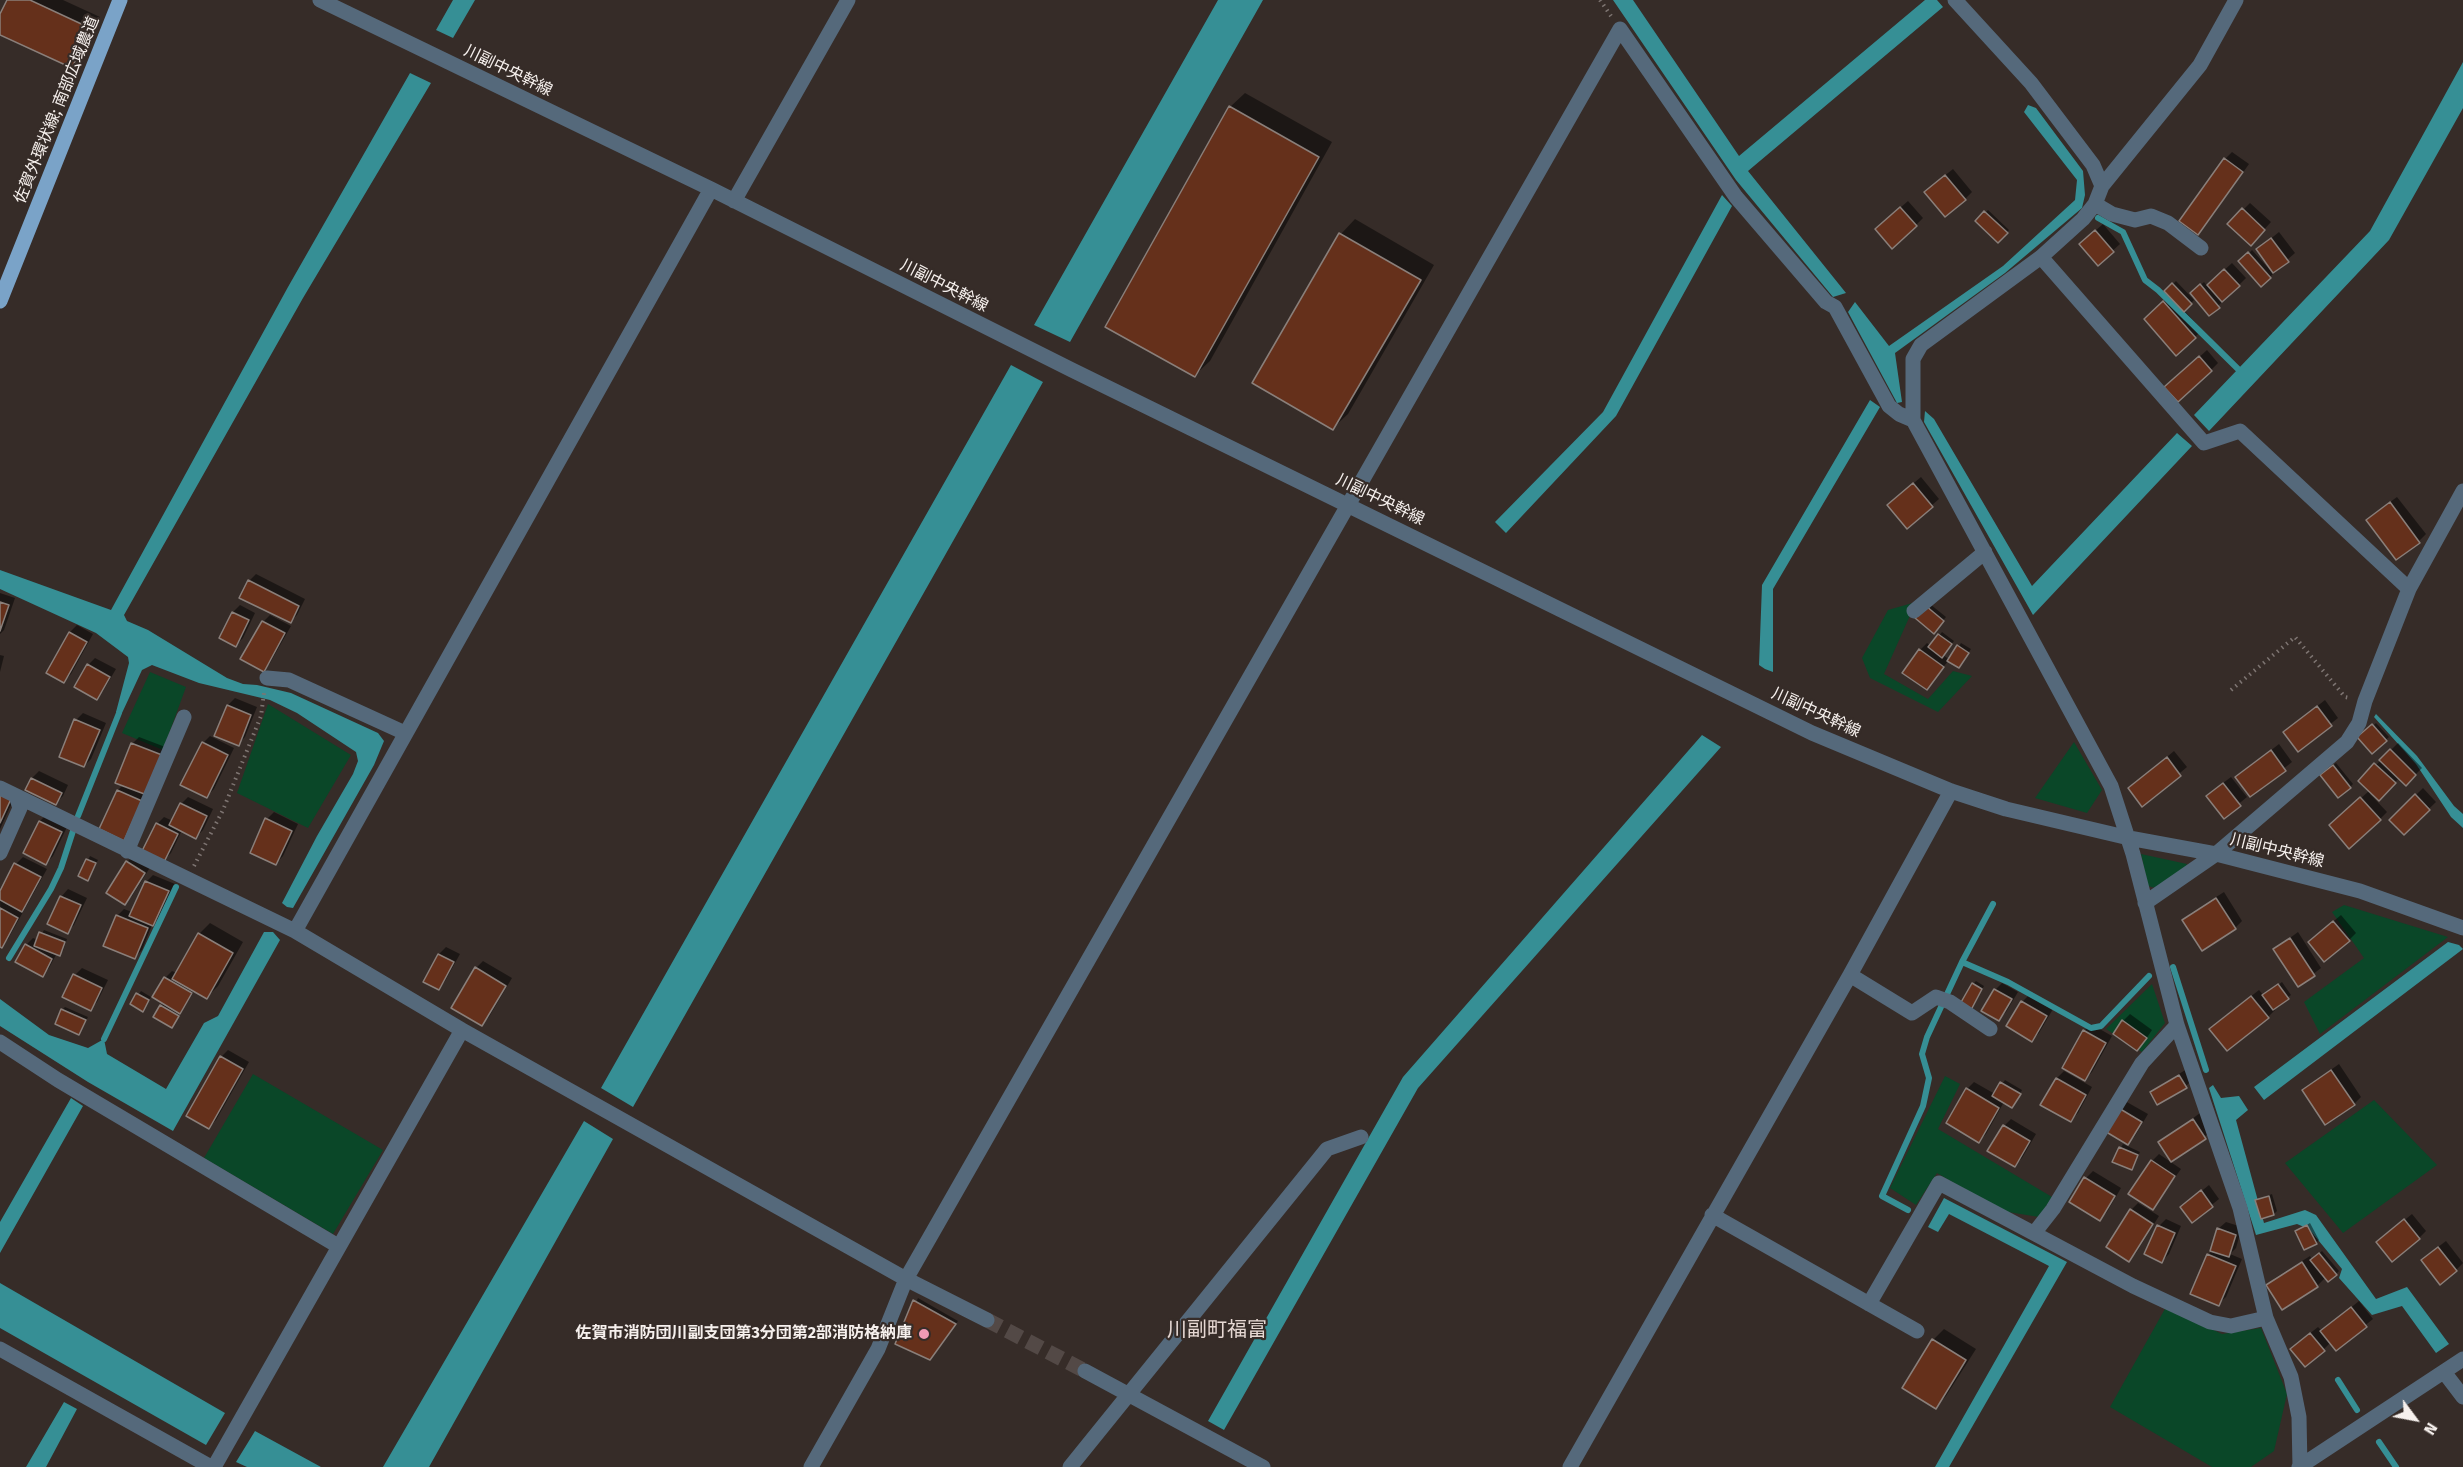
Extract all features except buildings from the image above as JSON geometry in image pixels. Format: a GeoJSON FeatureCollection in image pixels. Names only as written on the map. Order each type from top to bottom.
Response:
{"type":"FeatureCollection","features":[{"type":"Feature","properties":{"kind":"main road","name":"佐賀外環状線; 南部広域農道"},"geometry":{"type":"LineString","coordinates":[[0,301],[120,0]]}},
{"type":"Feature","properties":{"kind":"street","name":"川副中央幹線"},"geometry":{"type":"LineString","coordinates":[[320,0],[711,189],[1072,370],[1812,733],[1951,791],[2006,809],[2129,838],[2216,854],[2360,891],[2463,928]]}},
{"type":"Feature","properties":{"kind":"street"},"geometry":{"type":"LineString","coordinates":[[734,201],[848,0]]}},
{"type":"Feature","properties":{"kind":"street"},"geometry":{"type":"LineString","coordinates":[[1955,0],[2031,83],[2093,165],[2102,186]]}},
{"type":"Feature","properties":{"kind":"street"},"geometry":{"type":"LineString","coordinates":[[2236,0],[2200,65],[2102,186],[2095,204],[2083,219],[2042,257],[1921,345],[1913,359],[1913,420],[2110,786],[2129,838],[2177,1025],[2240,1208],[2266,1318],[2291,1377],[2299,1416],[2300,1467]]}},
{"type":"Feature","properties":{"kind":"street"},"geometry":{"type":"LineString","coordinates":[[811,1467],[878,1349],[906,1279],[1620,29],[1736,197],[1826,302],[1835,307],[1889,406],[1899,414],[1913,420]]}},
{"type":"Feature","properties":{"kind":"street"},"geometry":{"type":"LineString","coordinates":[[295,931],[711,189]]}},
{"type":"Feature","properties":{"kind":"street"},"geometry":{"type":"LineString","coordinates":[[2095,204],[2120,216],[2135,220],[2151,216],[2168,223],[2201,248]]}},
{"type":"Feature","properties":{"kind":"street"},"geometry":{"type":"LineString","coordinates":[[2042,257],[2204,443],[2240,431],[2409,589]]}},
{"type":"Feature","properties":{"kind":"street"},"geometry":{"type":"LineString","coordinates":[[2145,903],[2216,854],[2347,742],[2359,723],[2365,700],[2409,589],[2463,491]]}},
{"type":"Feature","properties":{"kind":"street"},"geometry":{"type":"LineString","coordinates":[[1914,611],[1985,552]]}},
{"type":"Feature","properties":{"kind":"street"},"geometry":{"type":"LineString","coordinates":[[267,678],[289,680],[405,733]]}},
{"type":"Feature","properties":{"kind":"street"},"geometry":{"type":"LineString","coordinates":[[127,851],[184,717]]}},
{"type":"Feature","properties":{"kind":"street"},"geometry":{"type":"LineString","coordinates":[[0,788],[295,931],[462,1030],[906,1279],[987,1320]]}},
{"type":"Feature","properties":{"kind":"street"},"geometry":{"type":"LineString","coordinates":[[1570,1467],[1850,975],[1951,791]]}},
{"type":"Feature","properties":{"kind":"street"},"geometry":{"type":"LineString","coordinates":[[0,853],[21,808],[16,796]]}},
{"type":"Feature","properties":{"kind":"street"},"geometry":{"type":"LineString","coordinates":[[1850,975],[1912,1013],[1943,999],[1990,1029]]}},
{"type":"Feature","properties":{"kind":"street"},"geometry":{"type":"LineString","coordinates":[[2035,1232],[2053,1209],[2142,1063],[2177,1025]]}},
{"type":"Feature","properties":{"kind":"street"},"geometry":{"type":"LineString","coordinates":[[0,1349],[212,1467],[462,1030]]}},
{"type":"Feature","properties":{"kind":"street"},"geometry":{"type":"LineString","coordinates":[[0,1042],[58,1080],[338,1246]]}},
{"type":"Feature","properties":{"kind":"street"},"geometry":{"type":"LineString","coordinates":[[1070,1467],[1327,1149],[1361,1137]]}},
{"type":"Feature","properties":{"kind":"street"},"geometry":{"type":"LineString","coordinates":[[1869,1304],[1939,1183],[2133,1286],[2210,1322],[2231,1326],[2266,1318]]}},
{"type":"Feature","properties":{"kind":"street"},"geometry":{"type":"LineString","coordinates":[[1712,1215],[1917,1331]]}},
{"type":"Feature","properties":{"kind":"street"},"geometry":{"type":"LineString","coordinates":[[2300,1467],[2463,1359]]}},
{"type":"Feature","properties":{"kind":"street"},"geometry":{"type":"LineString","coordinates":[[1085,1371],[1263,1467]]}},
{"type":"Feature","properties":{"kind":"street"},"geometry":{"type":"LineString","coordinates":[[2444,1372],[2463,1397]]}},
{"type":"Feature","properties":{"kind":"path"},"geometry":{"type":"LineString","coordinates":[[2231,690],[2295,637],[2345,697],[2365,700]]}},
{"type":"Feature","properties":{"kind":"path"},"geometry":{"type":"LineString","coordinates":[[186,879],[223,810],[261,716],[263,700]]}},
{"type":"Feature","properties":{"kind":"green space"},"geometry":{"type":"Polygon","coordinates":[[[1916,602],[1884,674],[1928,699],[1953,671],[1972,676],[1938,712],[1870,678],[1862,658],[1888,610],[1916,602]]]}},
{"type":"Feature","properties":{"kind":"green space"},"geometry":{"type":"Polygon","coordinates":[[[150,672],[186,687],[163,750],[122,733],[150,672]]]}},
{"type":"Feature","properties":{"kind":"green space"},"geometry":{"type":"Polygon","coordinates":[[[268,704],[351,755],[308,828],[237,793],[268,704]]]}},
{"type":"Feature","properties":{"kind":"green space"},"geometry":{"type":"Polygon","coordinates":[[[2074,742],[2102,790],[2087,813],[2035,798],[2074,742]]]}},
{"type":"Feature","properties":{"kind":"green space"},"geometry":{"type":"Polygon","coordinates":[[[2141,854],[2187,864],[2183,871],[2156,888],[2148,886],[2141,854]]]}},
{"type":"Feature","properties":{"kind":"green space"},"geometry":{"type":"Polygon","coordinates":[[[2344,905],[2448,937],[2320,1034],[2304,1002],[2364,958],[2332,912],[2344,905]]]}},
{"type":"Feature","properties":{"kind":"green space"},"geometry":{"type":"Polygon","coordinates":[[[2152,984],[2165,1023],[2142,1052],[2106,1029],[2152,984]]]}},
{"type":"Feature","properties":{"kind":"green space"},"geometry":{"type":"Polygon","coordinates":[[[253,1074],[383,1150],[333,1234],[204,1158],[253,1074]]]}},
{"type":"Feature","properties":{"kind":"green space"},"geometry":{"type":"Polygon","coordinates":[[[1945,1076],[1960,1084],[1938,1129],[2052,1197],[2039,1217],[2002,1211],[1937,1173],[1916,1205],[1890,1188],[1945,1076]]]}},
{"type":"Feature","properties":{"kind":"green space"},"geometry":{"type":"Polygon","coordinates":[[[2374,1100],[2437,1165],[2343,1233],[2285,1163],[2374,1100]]]}},
{"type":"Feature","properties":{"kind":"green space"},"geometry":{"type":"Polygon","coordinates":[[[2166,1307],[2222,1334],[2261,1328],[2287,1394],[2274,1451],[2251,1467],[2212,1467],[2110,1407],[2166,1307]]]}},
{"type":"Feature","properties":{"kind":"water"},"geometry":{"type":"Polygon","coordinates":[[[453,0],[475,0],[453,38],[436,30],[453,0]]]}},
{"type":"Feature","properties":{"kind":"water"},"geometry":{"type":"Polygon","coordinates":[[[1218,0],[1263,0],[1070,342],[1034,325],[1218,0]]]}},
{"type":"Feature","properties":{"kind":"water"},"geometry":{"type":"Polygon","coordinates":[[[1613,0],[1633,0],[1739,156],[1925,0],[1937,0],[1943,7],[1748,171],[1846,293],[1833,297],[1736,180],[1613,0]]]}},
{"type":"Feature","properties":{"kind":"water"},"geometry":{"type":"Polygon","coordinates":[[[2463,62],[2463,108],[2389,240],[2209,431],[2194,415],[2370,231],[2463,62]]]}},
{"type":"Feature","properties":{"kind":"water"},"geometry":{"type":"Polygon","coordinates":[[[410,73],[431,83],[303,298],[124,615],[127,621],[148,630],[227,678],[243,684],[291,693],[378,733],[384,741],[374,765],[293,908],[282,903],[353,774],[358,761],[356,752],[297,713],[270,700],[199,683],[152,665],[142,670],[122,713],[116,712],[129,663],[128,657],[96,633],[0,589],[0,570],[111,610],[288,287],[410,73]]]}},
{"type":"Feature","properties":{"kind":"water"},"geometry":{"type":"Polygon","coordinates":[[[2028,105],[2036,108],[2083,171],[2085,195],[2082,208],[2005,273],[1895,353],[1902,402],[1897,403],[1848,312],[1855,302],[1889,346],[2003,266],[2075,200],[2077,180],[2024,112],[2028,105]]]}},
{"type":"Feature","properties":{"kind":"water"},"geometry":{"type":"Polygon","coordinates":[[[1722,195],[1732,206],[1616,416],[1506,533],[1495,522],[1603,412],[1722,195]]]}},
{"type":"Feature","properties":{"kind":"water"},"geometry":{"type":"Polygon","coordinates":[[[1011,365],[1043,382],[633,1107],[601,1088],[1011,365]]]}},
{"type":"Feature","properties":{"kind":"water"},"geometry":{"type":"Polygon","coordinates":[[[1870,400],[1880,407],[1773,589],[1773,672],[1759,665],[1762,585],[1870,400]]]}},
{"type":"Feature","properties":{"kind":"water"},"geometry":{"type":"Polygon","coordinates":[[[1925,411],[1934,419],[2032,586],[2177,433],[2192,446],[2033,615],[1924,422],[1925,411]]]}},
{"type":"Feature","properties":{"kind":"water"},"geometry":{"type":"Polygon","coordinates":[[[2376,714],[2417,756],[2454,806],[2463,814],[2463,828],[2451,817],[2416,764],[2374,717],[2376,714]]]}},
{"type":"Feature","properties":{"kind":"water"},"geometry":{"type":"Polygon","coordinates":[[[1702,735],[1721,747],[1418,1088],[1224,1430],[1208,1421],[1403,1077],[1702,735]]]}},
{"type":"Feature","properties":{"kind":"water"},"geometry":{"type":"Polygon","coordinates":[[[264,932],[273,932],[280,940],[173,1131],[88,1082],[0,1026],[0,999],[49,1035],[88,1048],[104,1039],[107,1054],[166,1089],[204,1023],[218,1016],[264,932]]]}},
{"type":"Feature","properties":{"kind":"water"},"geometry":{"type":"Polygon","coordinates":[[[2448,942],[2459,945],[2463,949],[2264,1100],[2254,1087],[2448,942]]]}},
{"type":"Feature","properties":{"kind":"water"},"geometry":{"type":"Polygon","coordinates":[[[2213,1085],[2221,1098],[2239,1096],[2248,1110],[2236,1120],[2264,1223],[2305,1210],[2316,1215],[2376,1299],[2407,1287],[2449,1344],[2436,1353],[2402,1306],[2372,1315],[2339,1278],[2342,1269],[2309,1229],[2297,1224],[2256,1235],[2209,1088],[2213,1085]]]}},
{"type":"Feature","properties":{"kind":"water"},"geometry":{"type":"Polygon","coordinates":[[[71,1098],[83,1106],[0,1253],[0,1222],[71,1098]]]}},
{"type":"Feature","properties":{"kind":"water"},"geometry":{"type":"Polygon","coordinates":[[[584,1121],[613,1139],[429,1467],[383,1467],[584,1121]]]}},
{"type":"Feature","properties":{"kind":"water"},"geometry":{"type":"Polygon","coordinates":[[[1944,1198],[2067,1262],[1949,1467],[1935,1467],[2049,1266],[1949,1214],[1938,1232],[1928,1227],[1944,1198]]]}},
{"type":"Feature","properties":{"kind":"water"},"geometry":{"type":"Polygon","coordinates":[[[0,1283],[225,1413],[206,1445],[0,1328],[0,1283]]]}},
{"type":"Feature","properties":{"kind":"water"},"geometry":{"type":"Polygon","coordinates":[[[64,1402],[77,1409],[46,1467],[26,1467],[64,1402]]]}},
{"type":"Feature","properties":{"kind":"water"},"geometry":{"type":"Polygon","coordinates":[[[255,1431],[321,1467],[247,1467],[236,1462],[255,1431]]]}},
{"type":"Feature","properties":{"kind":"waterway"},"geometry":{"type":"LineString","coordinates":[[2098,218],[2123,232],[2145,280],[2238,369]]}},
{"type":"Feature","properties":{"kind":"waterway"},"geometry":{"type":"LineString","coordinates":[[78,816],[119,713]]}},
{"type":"Feature","properties":{"kind":"waterway"},"geometry":{"type":"LineString","coordinates":[[9,958],[51,889],[61,868],[73,831]]}},
{"type":"Feature","properties":{"kind":"waterway"},"geometry":{"type":"LineString","coordinates":[[104,1039],[176,887]]}},
{"type":"Feature","properties":{"kind":"waterway"},"geometry":{"type":"LineString","coordinates":[[1908,1210],[1882,1196],[1923,1106],[1929,1078],[1922,1054],[1927,1037],[1962,962],[1993,904]]}},
{"type":"Feature","properties":{"kind":"waterway"},"geometry":{"type":"LineString","coordinates":[[1962,962],[2008,982],[2091,1028],[2101,1026],[2149,976]]}},
{"type":"Feature","properties":{"kind":"waterway"},"geometry":{"type":"LineString","coordinates":[[2173,967],[2206,1070]]}},
{"type":"Feature","properties":{"kind":"waterway"},"geometry":{"type":"LineString","coordinates":[[2338,1380],[2357,1410]]}},
{"type":"Feature","properties":{"kind":"waterway"},"geometry":{"type":"LineString","coordinates":[[2379,1442],[2396,1467]]}},
{"type":"Feature","properties":{"kind":"tunnel"},"geometry":{"type":"LineString","coordinates":[[987,1320],[1085,1371]]}},
{"type":"Feature","properties":{"kind":"place","name":"佐賀市消防団川副支団第3分団第2部消防格納庫"},"geometry":{"type":"Point","coordinates":[924,1334]}},
{"type":"Feature","properties":{"kind":"district","name":"川副町福富"},"geometry":{"type":"Point","coordinates":[1217,1330]}}]}
